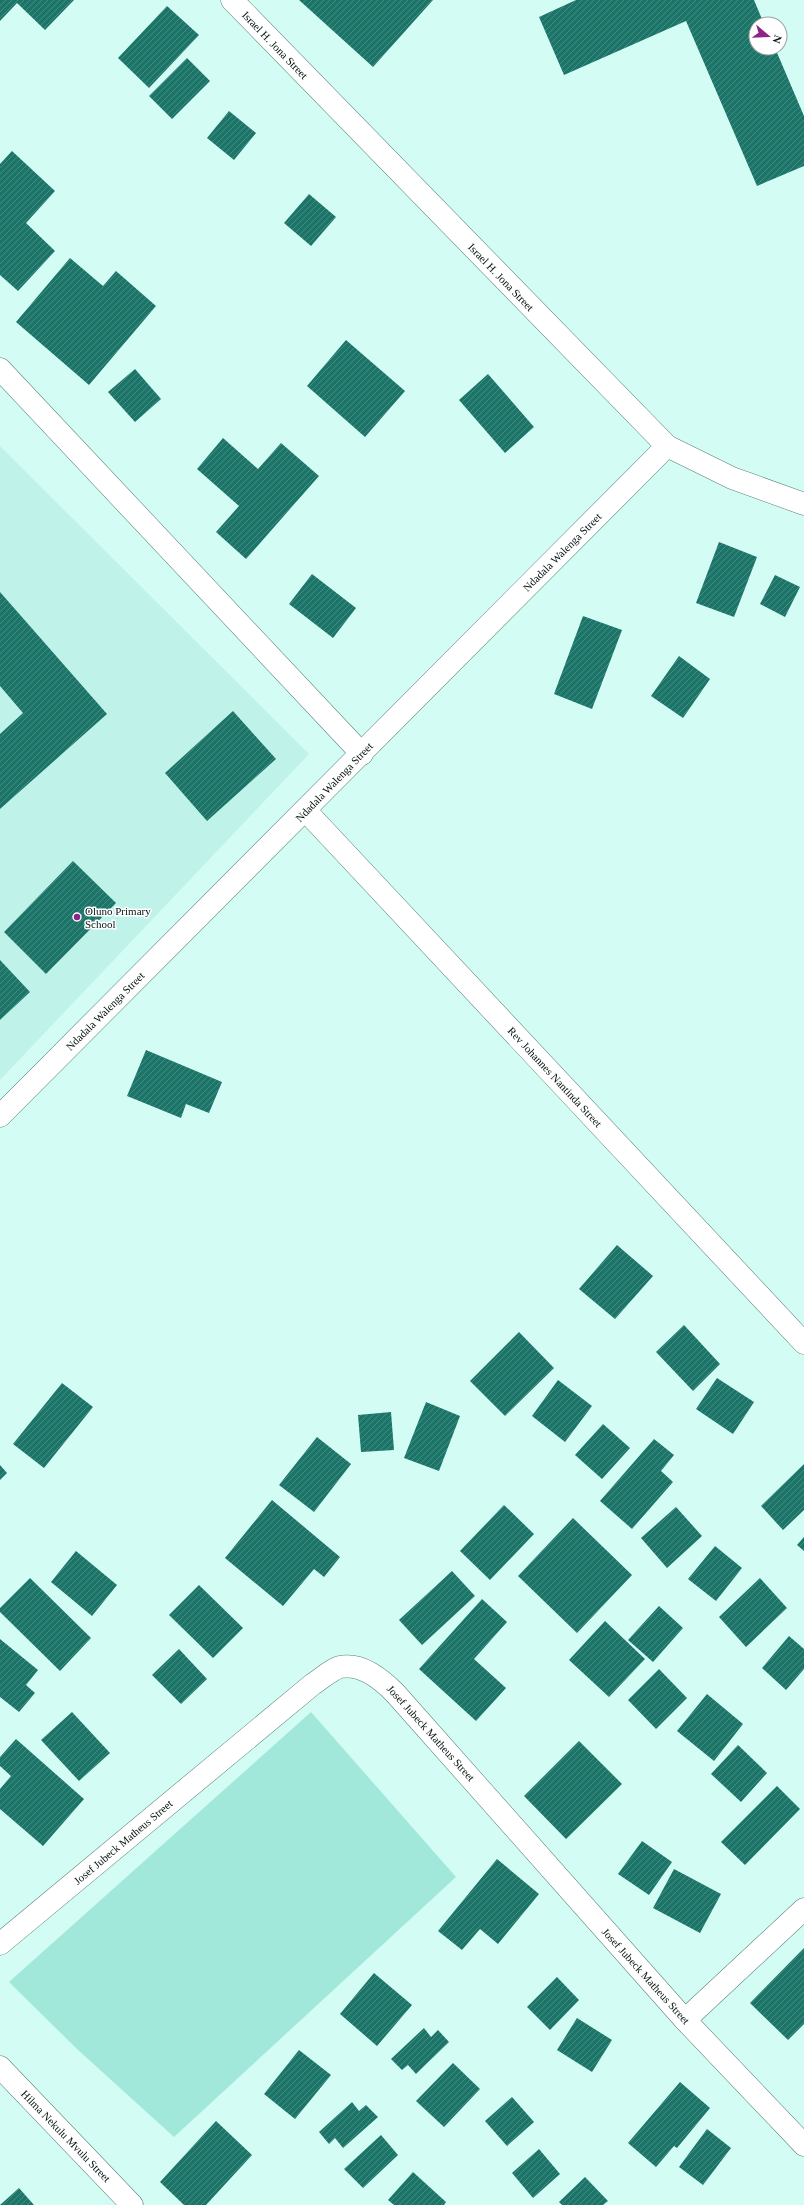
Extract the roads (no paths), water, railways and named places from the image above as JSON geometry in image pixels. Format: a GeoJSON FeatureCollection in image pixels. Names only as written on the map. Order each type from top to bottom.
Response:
{"type":"FeatureCollection","features":[{"type":"Feature","properties":{"kind":"street","name":"Israel H. Jona Street"},"geometry":{"type":"LineString","coordinates":[[232,0],[667,446],[732,478],[804,504]]}},
{"type":"Feature","properties":{"kind":"street"},"geometry":{"type":"LineString","coordinates":[[0,369],[362,754]]}},
{"type":"Feature","properties":{"kind":"street","name":"Ndadala Walenga Street"},"geometry":{"type":"LineString","coordinates":[[0,1116],[306,811],[667,446]]}},
{"type":"Feature","properties":{"kind":"street","name":"Rev Johannes Nantinda Street"},"geometry":{"type":"LineString","coordinates":[[306,811],[804,1342]]}},
{"type":"Feature","properties":{"kind":"street","name":"Josef Jubeck Matheus Street"},"geometry":{"type":"LineString","coordinates":[[0,1944],[313,1684],[340,1667],[362,1669],[381,1678],[395,1693],[685,2020],[804,2145]]}},
{"type":"Feature","properties":{"kind":"street"},"geometry":{"type":"LineString","coordinates":[[685,2020],[804,1909]]}},
{"type":"Feature","properties":{"kind":"street","name":"Hilma Nekulu Mvulu Street"},"geometry":{"type":"LineString","coordinates":[[0,2067],[132,2205]]}},
{"type":"Feature","properties":{"kind":"place","name":"Oluno Primary School"},"geometry":{"type":"Point","coordinates":[77,917]}}]}
